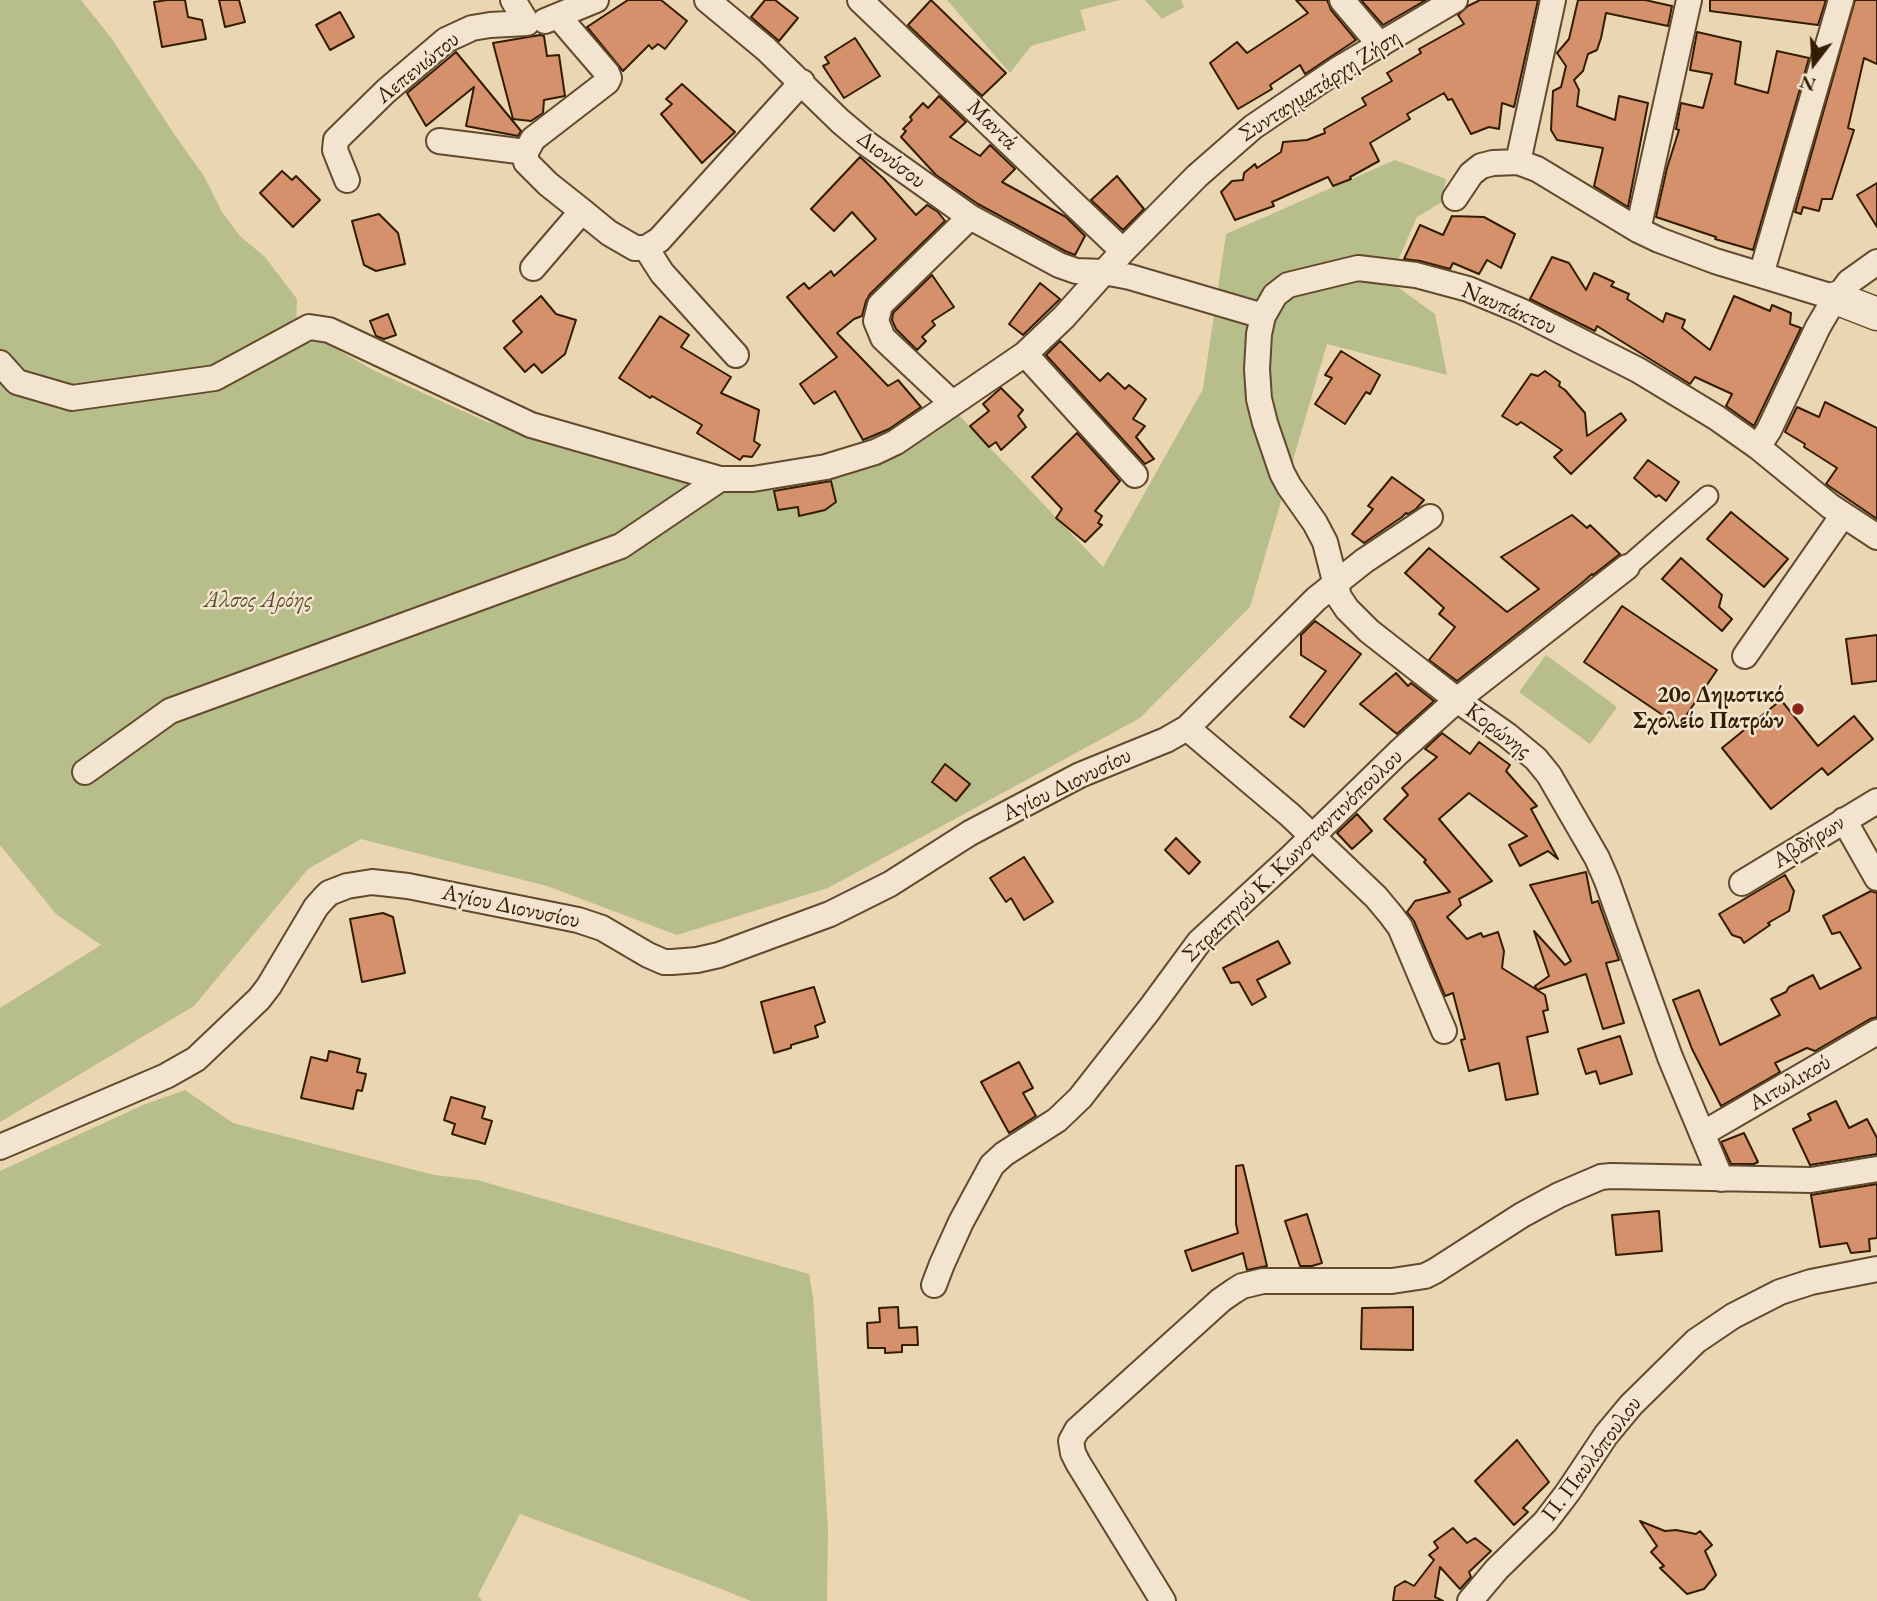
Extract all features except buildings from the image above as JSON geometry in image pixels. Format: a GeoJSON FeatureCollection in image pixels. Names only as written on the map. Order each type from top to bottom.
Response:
{"type":"FeatureCollection","features":[{"type":"Feature","properties":{"kind":"street"},"geometry":{"type":"LineString","coordinates":[[513,0],[527,23],[545,21],[596,0]]}},
{"type":"Feature","properties":{"kind":"street","name":"Διονύσου"},"geometry":{"type":"LineString","coordinates":[[707,0],[756,40],[866,143],[970,217],[1066,268],[1081,272],[1104,272]]}},
{"type":"Feature","properties":{"kind":"street","name":"Μαντά"},"geometry":{"type":"LineString","coordinates":[[860,0],[1123,251]]}},
{"type":"Feature","properties":{"kind":"street"},"geometry":{"type":"LineString","coordinates":[[1342,0],[1380,45]]}},
{"type":"Feature","properties":{"kind":"street","name":"Συνταγματάρχη Ζήση"},"geometry":{"type":"LineString","coordinates":[[0,363],[17,382],[72,398],[215,378],[309,327],[329,331],[531,425],[720,479],[753,479],[826,467],[875,452],[896,442],[1025,354],[1064,317],[1123,251],[1197,176],[1253,127],[1310,87],[1455,0]]}},
{"type":"Feature","properties":{"kind":"street"},"geometry":{"type":"LineString","coordinates":[[1518,162],[1553,0]]}},
{"type":"Feature","properties":{"kind":"street"},"geometry":{"type":"LineString","coordinates":[[1638,230],[1689,0]]}},
{"type":"Feature","properties":{"kind":"street"},"geometry":{"type":"LineString","coordinates":[[1761,275],[1841,0]]}},
{"type":"Feature","properties":{"kind":"street"},"geometry":{"type":"LineString","coordinates":[[558,16],[607,73],[608,78],[607,82],[534,139],[526,152],[526,162],[582,211],[619,240],[635,248],[646,248],[659,240],[802,82]]}},
{"type":"Feature","properties":{"kind":"street","name":"Λεπενιώτου"},"geometry":{"type":"LineString","coordinates":[[347,180],[335,150],[336,140],[386,91],[446,40],[471,28],[527,23]]}},
{"type":"Feature","properties":{"kind":"street"},"geometry":{"type":"LineString","coordinates":[[439,141],[526,152]]}},
{"type":"Feature","properties":{"kind":"street"},"geometry":{"type":"LineString","coordinates":[[1455,198],[1471,174],[1480,166],[1518,162],[1537,169],[1638,230],[1706,257],[1836,298],[1877,314]]}},
{"type":"Feature","properties":{"kind":"street"},"geometry":{"type":"LineString","coordinates":[[533,268],[582,211]]}},
{"type":"Feature","properties":{"kind":"street"},"geometry":{"type":"LineString","coordinates":[[952,403],[883,338],[876,321],[880,305],[970,217]]}},
{"type":"Feature","properties":{"kind":"street"},"geometry":{"type":"LineString","coordinates":[[646,248],[662,273],[736,355]]}},
{"type":"Feature","properties":{"kind":"street"},"geometry":{"type":"LineString","coordinates":[[1758,447],[1818,327],[1836,298],[1849,282],[1877,262]]}},
{"type":"Feature","properties":{"kind":"street","name":"Ναυπάκτου"},"geometry":{"type":"LineString","coordinates":[[1263,316],[1275,295],[1288,285],[1358,268],[1416,275],[1468,289],[1521,311],[1638,370],[1717,418],[1843,515],[1877,537]]}},
{"type":"Feature","properties":{"kind":"street"},"geometry":{"type":"LineString","coordinates":[[1104,272],[1263,316]]}},
{"type":"Feature","properties":{"kind":"street","name":"Κορώνης"},"geometry":{"type":"LineString","coordinates":[[1263,316],[1257,369],[1259,399],[1265,423],[1282,473],[1325,542],[1339,597],[1356,620],[1457,700],[1507,735],[1536,759],[1549,775],[1597,858],[1607,881],[1650,1006],[1721,1179]]}},
{"type":"Feature","properties":{"kind":"street"},"geometry":{"type":"LineString","coordinates":[[1025,354],[1135,475]]}},
{"type":"Feature","properties":{"kind":"street"},"geometry":{"type":"LineString","coordinates":[[85,772],[170,711],[621,546],[720,479]]}},
{"type":"Feature","properties":{"kind":"street"},"geometry":{"type":"LineString","coordinates":[[1627,567],[1708,496]]}},
{"type":"Feature","properties":{"kind":"street"},"geometry":{"type":"LineString","coordinates":[[1745,656],[1843,515]]}},
{"type":"Feature","properties":{"kind":"street","name":"Αγίου Διονυσίου"},"geometry":{"type":"LineString","coordinates":[[0,1147],[166,1076],[196,1059],[259,999],[316,907],[329,893],[338,889],[362,883],[386,883],[538,911],[592,924],[664,961],[697,960],[719,955],[847,906],[890,884],[995,819],[1080,775],[1166,740],[1186,728],[1295,618],[1335,583],[1430,517]]}},
{"type":"Feature","properties":{"kind":"street","name":"Στρατηγού Κ. Κωνσταντινόπουλου"},"geometry":{"type":"LineString","coordinates":[[934,1285],[961,1222],[992,1165],[1004,1154],[1057,1120],[1080,1098],[1199,942],[1457,700],[1627,567]]}},
{"type":"Feature","properties":{"kind":"street"},"geometry":{"type":"LineString","coordinates":[[1186,728],[1261,789],[1376,897],[1400,927],[1444,1031]]}},
{"type":"Feature","properties":{"kind":"street","name":"Αβδήρων"},"geometry":{"type":"LineString","coordinates":[[1742,883],[1877,801]]}},
{"type":"Feature","properties":{"kind":"street"},"geometry":{"type":"LineString","coordinates":[[1844,820],[1877,878]]}},
{"type":"Feature","properties":{"kind":"street","name":"Αιτωλικού"},"geometry":{"type":"LineString","coordinates":[[1702,1134],[1877,1032]]}},
{"type":"Feature","properties":{"kind":"street"},"geometry":{"type":"LineString","coordinates":[[1163,1601],[1078,1463],[1071,1441],[1077,1430],[1221,1300],[1242,1286],[1263,1281],[1392,1280],[1425,1276],[1522,1214],[1601,1177],[1811,1180],[1877,1169]]}},
{"type":"Feature","properties":{"kind":"street","name":"Π. Παυλόπουλου"},"geometry":{"type":"LineString","coordinates":[[1470,1601],[1497,1569],[1545,1522],[1624,1413],[1657,1377],[1696,1341],[1733,1316],[1780,1292],[1823,1279],[1877,1269]]}},
{"type":"Feature","properties":{"kind":"green space","name":"Άλσος Αρόης"},"geometry":{"type":"Polygon","coordinates":[[[0,0],[81,0],[112,39],[204,176],[222,212],[240,236],[265,257],[297,299],[296,330],[305,343],[322,341],[375,371],[487,422],[749,489],[957,413],[1103,567],[1203,389],[1226,234],[1395,160],[1446,179],[1442,202],[1417,217],[1389,281],[1435,314],[1447,375],[1327,344],[1250,607],[1140,718],[828,888],[677,935],[547,886],[361,839],[308,869],[194,1006],[0,1122],[0,1008],[101,945],[56,914],[0,845],[0,0]]]}},
{"type":"Feature","properties":{"kind":"green space"},"geometry":{"type":"Polygon","coordinates":[[[947,0],[1120,0],[1080,10],[1086,30],[1031,46],[1010,73],[947,0]]]}},
{"type":"Feature","properties":{"kind":"green space"},"geometry":{"type":"Polygon","coordinates":[[[1145,0],[1181,0],[1184,7],[1162,19],[1145,0]]]}},
{"type":"Feature","properties":{"kind":"green space"},"geometry":{"type":"Polygon","coordinates":[[[1546,655],[1617,707],[1590,744],[1519,692],[1546,655]]]}},
{"type":"Feature","properties":{"kind":"green space"},"geometry":{"type":"Polygon","coordinates":[[[185,1090],[233,1123],[434,1175],[477,1180],[809,1274],[813,1297],[828,1531],[827,1601],[751,1601],[520,1514],[478,1595],[482,1601],[0,1601],[0,1171],[143,1105],[185,1090]]]}},
{"type":"Feature","properties":{"kind":"place","name":"20ο Δημοτικό Σχολείο Πατρών"},"geometry":{"type":"Point","coordinates":[1798,709]}}]}
